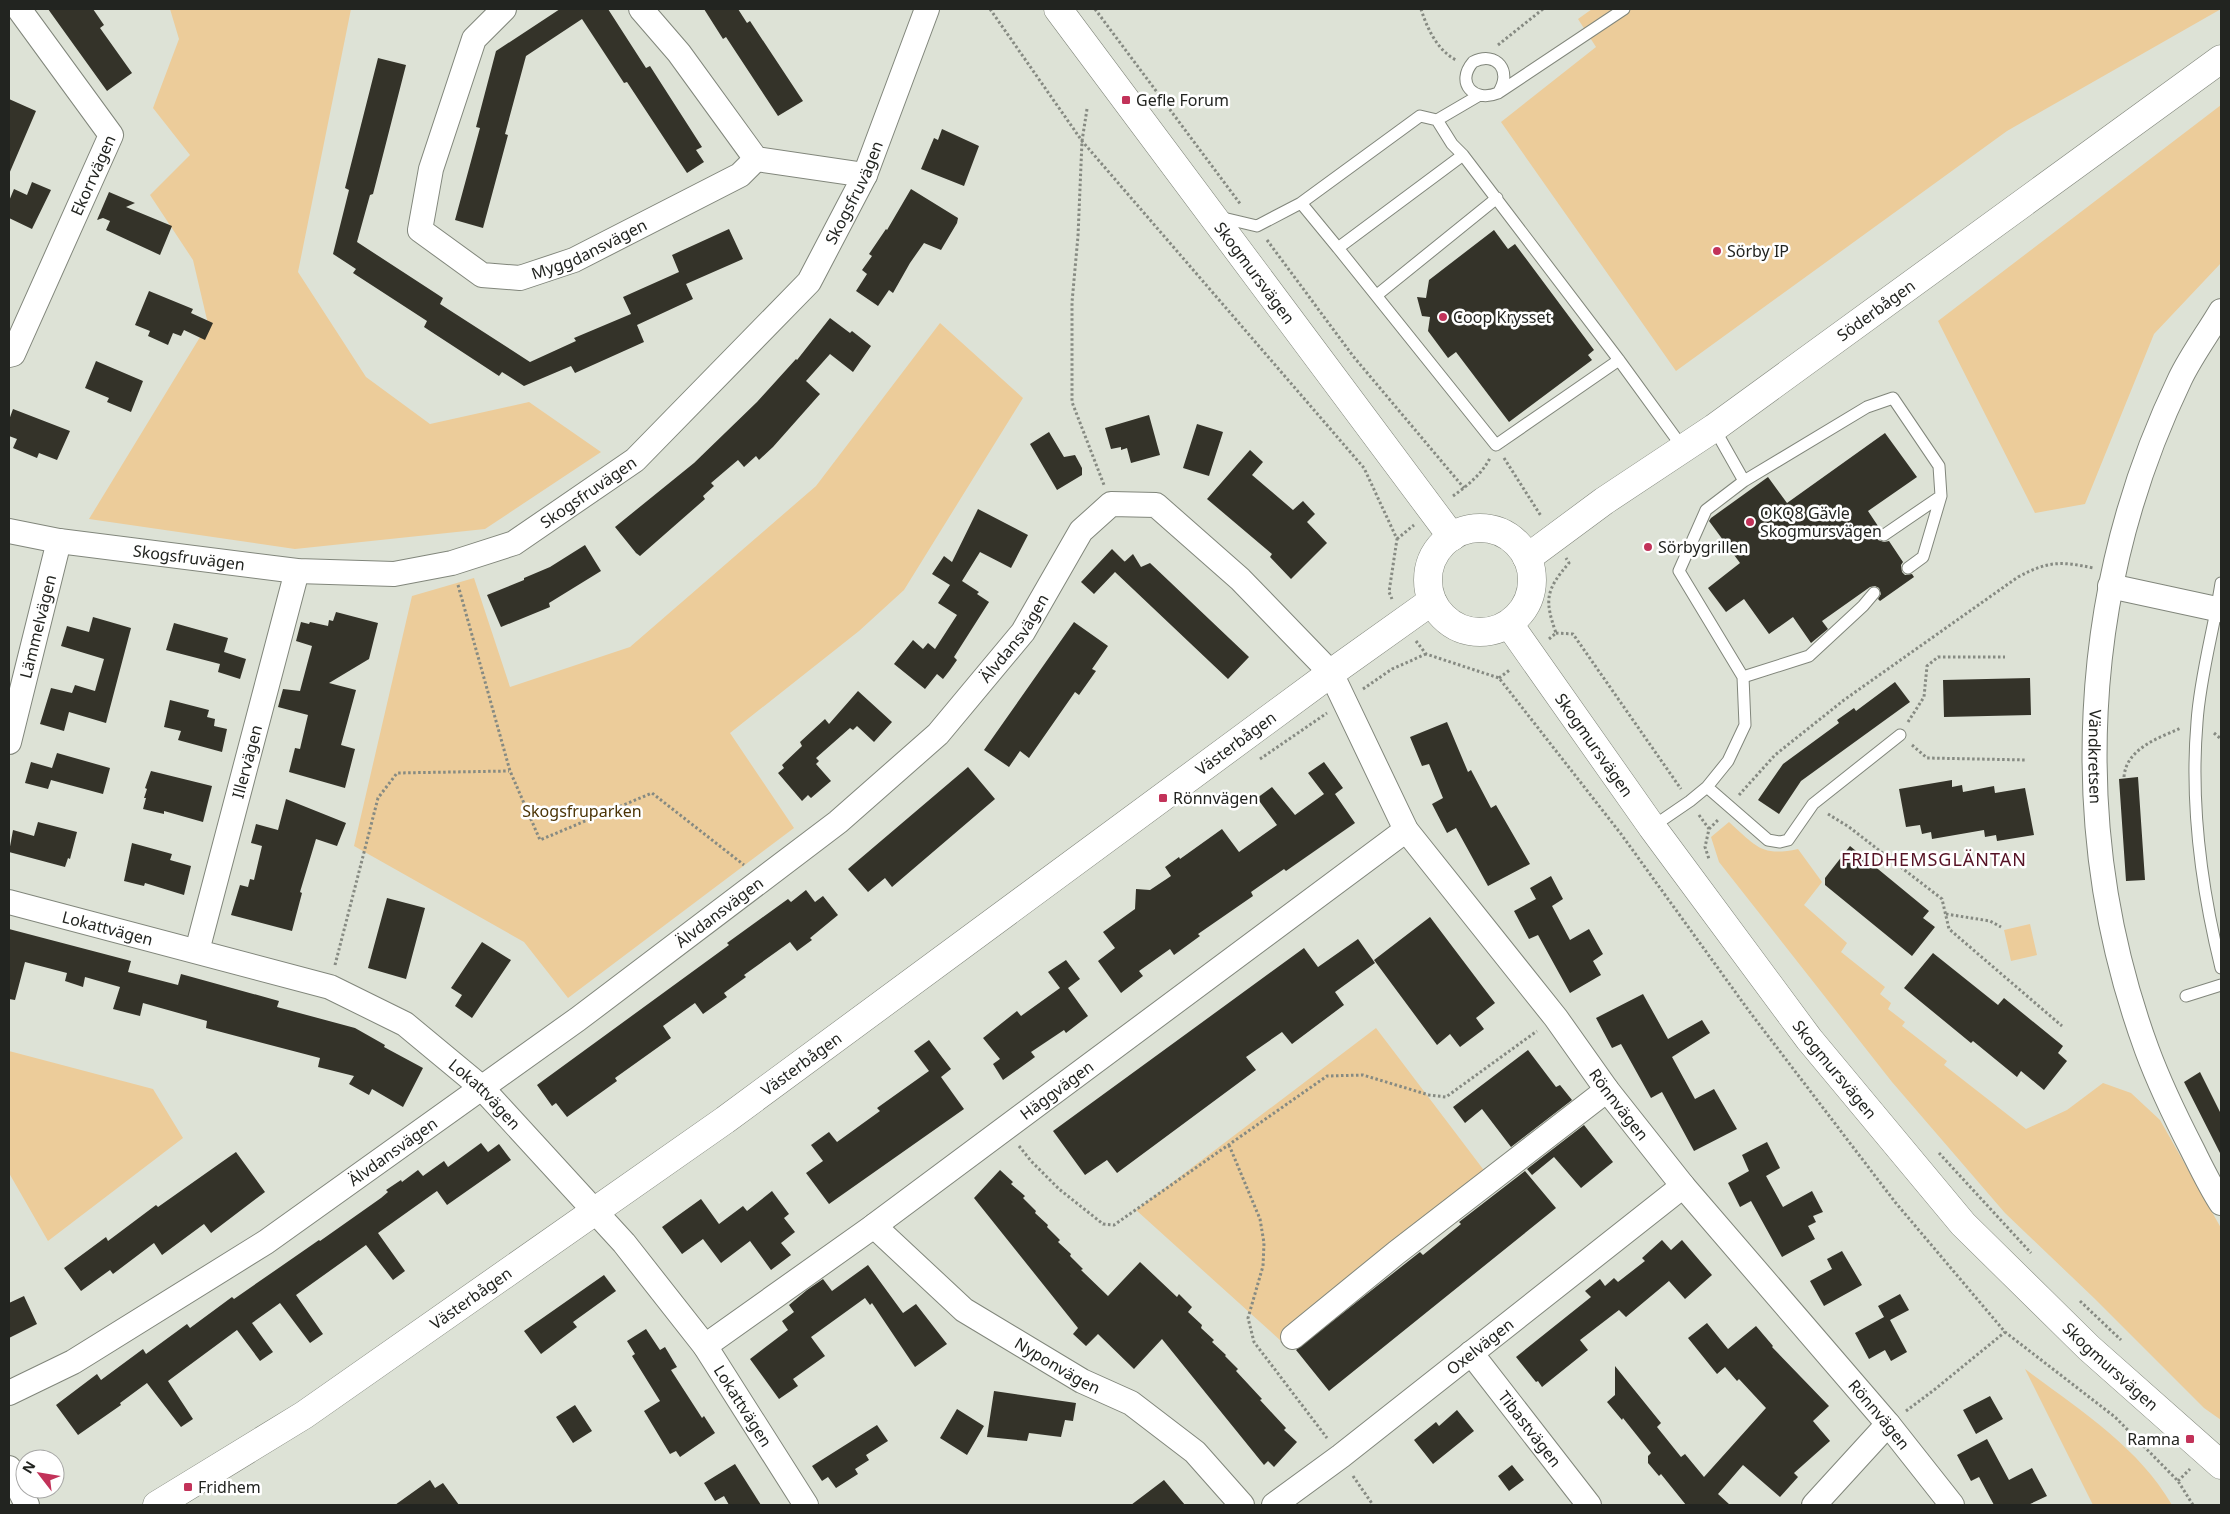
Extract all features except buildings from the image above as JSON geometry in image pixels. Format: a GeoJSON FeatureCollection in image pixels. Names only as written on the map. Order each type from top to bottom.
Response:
{"type":"FeatureCollection","features":[{"type":"Feature","properties":{"kind":"street","name":"Ekorrvägen"},"geometry":{"type":"LineString","coordinates":[[9,355],[14,354],[111,134],[19,9]]}},
{"type":"Feature","properties":{"kind":"street","name":"Myggdansvägen"},"geometry":{"type":"LineString","coordinates":[[504,9],[474,39],[431,169],[420,230],[482,275],[520,278],[574,260],[740,175],[756,159]]}},
{"type":"Feature","properties":{"kind":"street"},"geometry":{"type":"LineString","coordinates":[[641,9],[678,54],[756,159],[865,176]]}},
{"type":"Feature","properties":{"kind":"street","name":"Skogsfruvägen"},"geometry":{"type":"LineString","coordinates":[[9,531],[58,541],[297,571],[394,574],[452,563],[514,543],[635,460],[809,282],[865,176],[927,9]]}},
{"type":"Feature","properties":{"kind":"street","name":"Skogmursvägen"},"geometry":{"type":"LineString","coordinates":[[1058,9],[1452,536]]}},
{"type":"Feature","properties":{"kind":"street","name":"Söderbågen"},"geometry":{"type":"LineString","coordinates":[[1527,558],[1604,501],[1714,428],[2221,59]]}},
{"type":"Feature","properties":{"kind":"street","name":"Vändkretsen"},"geometry":{"type":"LineString","coordinates":[[2221,311],[2180,378],[2130,505],[2110,586],[2099,664],[2094,731],[2096,802],[2105,890],[2124,982],[2162,1090],[2221,1203]]}},
{"type":"Feature","properties":{"kind":"street"},"geometry":{"type":"LineString","coordinates":[[1111,504],[1156,505],[1240,579],[1331,673]]}},
{"type":"Feature","properties":{"kind":"street","name":"Älvdansvägen"},"geometry":{"type":"LineString","coordinates":[[9,1393],[73,1362],[266,1242],[481,1086],[578,1019],[838,822],[938,734],[1022,632],[1081,531],[1111,504]]}},
{"type":"Feature","properties":{"kind":"street"},"geometry":{"type":"LineString","coordinates":[[1486,528],[1503,533],[1510,538],[1527,558],[1532,572],[1532,587],[1528,601],[1520,614],[1509,624],[1492,631],[1474,632],[1457,627],[1443,616],[1432,602],[1428,588],[1428,573],[1432,559],[1440,546],[1452,536],[1468,529],[1486,528]]}},
{"type":"Feature","properties":{"kind":"street","name":"Lämmelvägen"},"geometry":{"type":"LineString","coordinates":[[9,742],[58,541]]}},
{"type":"Feature","properties":{"kind":"street","name":"Illervägen"},"geometry":{"type":"LineString","coordinates":[[197,952],[297,571]]}},
{"type":"Feature","properties":{"kind":"street"},"geometry":{"type":"LineString","coordinates":[[2110,586],[2219,609]]}},
{"type":"Feature","properties":{"kind":"street","name":"Västerbågen"},"geometry":{"type":"LineString","coordinates":[[157,1505],[304,1415],[725,1120],[1331,673],[1432,602]]}},
{"type":"Feature","properties":{"kind":"street","name":"Skogmursvägen"},"geometry":{"type":"LineString","coordinates":[[1509,624],[1652,827],[1809,1039],[1963,1224],[2208,1464]]}},
{"type":"Feature","properties":{"kind":"street","name":"Rönnvägen"},"geometry":{"type":"LineString","coordinates":[[1331,673],[1406,830],[1556,1018],[1607,1090],[1683,1186],[1888,1424],[1952,1505]]}},
{"type":"Feature","properties":{"kind":"street","name":"Häggvägen"},"geometry":{"type":"LineString","coordinates":[[705,1346],[874,1226],[1406,830]]}},
{"type":"Feature","properties":{"kind":"street","name":"Lokattvägen"},"geometry":{"type":"LineString","coordinates":[[9,902],[330,987],[405,1024],[481,1086],[596,1210],[705,1346],[806,1505]]}},
{"type":"Feature","properties":{"kind":"street"},"geometry":{"type":"LineString","coordinates":[[1294,1338],[1396,1254],[1607,1090]]}},
{"type":"Feature","properties":{"kind":"street","name":"Oxelvägen"},"geometry":{"type":"LineString","coordinates":[[1274,1505],[1341,1456],[1683,1186]]}},
{"type":"Feature","properties":{"kind":"street","name":"Nyponvägen"},"geometry":{"type":"LineString","coordinates":[[874,1226],[964,1310],[1082,1381],[1131,1403],[1195,1452],[1242,1505]]}},
{"type":"Feature","properties":{"kind":"street","name":"Tibastvägen"},"geometry":{"type":"LineString","coordinates":[[1471,1352],[1589,1505]]}},
{"type":"Feature","properties":{"kind":"street"},"geometry":{"type":"LineString","coordinates":[[1814,1505],[1888,1424]]}},
{"type":"Feature","properties":{"kind":"street"},"geometry":{"type":"LineString","coordinates":[[9,1468],[27,1505]]}},
{"type":"Feature","properties":{"kind":"lane"},"geometry":{"type":"LineString","coordinates":[[1498,93],[1503,85],[1502,67],[1495,60],[1486,58],[1473,62],[1468,68],[1466,84],[1478,96],[1488,97],[1498,93],[1624,9]]}},
{"type":"Feature","properties":{"kind":"lane"},"geometry":{"type":"LineString","coordinates":[[1210,214],[1257,226],[1301,203],[1420,116],[1437,120],[1478,96]]}},
{"type":"Feature","properties":{"kind":"lane"},"geometry":{"type":"LineString","coordinates":[[1437,120],[1452,144],[1497,198],[1619,360],[1683,449]]}},
{"type":"Feature","properties":{"kind":"lane"},"geometry":{"type":"LineString","coordinates":[[1338,248],[1463,155]]}},
{"type":"Feature","properties":{"kind":"lane"},"geometry":{"type":"LineString","coordinates":[[1377,295],[1497,198]]}},
{"type":"Feature","properties":{"kind":"lane"},"geometry":{"type":"LineString","coordinates":[[1301,203],[1496,445],[1619,360]]}},
{"type":"Feature","properties":{"kind":"lane"},"geometry":{"type":"LineString","coordinates":[[1652,827],[1707,787],[1728,761],[1745,725],[1743,677],[1679,571],[1706,510],[1744,481],[1867,407],[1893,398],[1939,466],[1940,496],[1923,557],[1908,568]]}},
{"type":"Feature","properties":{"kind":"lane"},"geometry":{"type":"LineString","coordinates":[[1714,428],[1744,481]]}},
{"type":"Feature","properties":{"kind":"lane"},"geometry":{"type":"LineString","coordinates":[[1884,535],[1940,496]]}},
{"type":"Feature","properties":{"kind":"lane"},"geometry":{"type":"LineString","coordinates":[[2221,583],[2219,609],[2197,721],[2194,786],[2196,830],[2204,887],[2221,968]]}},
{"type":"Feature","properties":{"kind":"lane"},"geometry":{"type":"LineString","coordinates":[[1743,677],[1809,656],[1863,606],[1874,593]]}},
{"type":"Feature","properties":{"kind":"lane"},"geometry":{"type":"LineString","coordinates":[[1858,595],[1863,606]]}},
{"type":"Feature","properties":{"kind":"lane"},"geometry":{"type":"LineString","coordinates":[[1707,787],[1728,808],[1768,840],[1780,842],[1788,840],[1812,804],[1900,735]]}},
{"type":"Feature","properties":{"kind":"lane"},"geometry":{"type":"LineString","coordinates":[[2186,996],[2221,985]]}},
{"type":"Feature","properties":{"kind":"path"},"geometry":{"type":"LineString","coordinates":[[990,9],[1082,141],[1364,468],[1397,539]]}},
{"type":"Feature","properties":{"kind":"path"},"geometry":{"type":"LineString","coordinates":[[1095,9],[1353,356],[1464,488],[1486,467],[1496,445]]}},
{"type":"Feature","properties":{"kind":"path"},"geometry":{"type":"LineString","coordinates":[[1421,9],[1428,30],[1449,57],[1468,68]]}},
{"type":"Feature","properties":{"kind":"path"},"geometry":{"type":"LineString","coordinates":[[1486,58],[1496,47],[1543,9]]}},
{"type":"Feature","properties":{"kind":"path"},"geometry":{"type":"LineString","coordinates":[[1086,109],[1082,141],[1078,236],[1072,302],[1072,402],[1111,504]]}},
{"type":"Feature","properties":{"kind":"path"},"geometry":{"type":"LineString","coordinates":[[1712,867],[1705,847],[1709,829],[1782,749],[1844,700],[2018,577],[2038,566],[2066,562],[2098,569],[2110,586]]}},
{"type":"Feature","properties":{"kind":"path"},"geometry":{"type":"LineString","coordinates":[[452,563],[510,772],[540,840],[652,793],[764,879]]}},
{"type":"Feature","properties":{"kind":"path"},"geometry":{"type":"LineString","coordinates":[[1556,634],[1573,634],[1709,829]]}},
{"type":"Feature","properties":{"kind":"path"},"geometry":{"type":"LineString","coordinates":[[2005,657],[1938,657],[1927,666],[1924,697],[1900,735],[1927,758],[2026,760]]}},
{"type":"Feature","properties":{"kind":"path"},"geometry":{"type":"LineString","coordinates":[[2124,777],[2128,762],[2138,749],[2158,737],[2197,721]]}},
{"type":"Feature","properties":{"kind":"path"},"geometry":{"type":"LineString","coordinates":[[330,987],[378,798],[396,773],[510,772]]}},
{"type":"Feature","properties":{"kind":"path"},"geometry":{"type":"LineString","coordinates":[[1812,804],[1849,826],[1942,899],[1949,929],[2062,1026]]}},
{"type":"Feature","properties":{"kind":"path"},"geometry":{"type":"LineString","coordinates":[[1946,914],[1990,922],[2001,927]]}},
{"type":"Feature","properties":{"kind":"path"},"geometry":{"type":"LineString","coordinates":[[1005,1127],[1030,1160],[1059,1189],[1103,1224],[1114,1225],[1327,1076],[1363,1075],[1446,1097],[1556,1018]]}},
{"type":"Feature","properties":{"kind":"path"},"geometry":{"type":"LineString","coordinates":[[1229,1145],[1260,1220],[1264,1243],[1263,1266],[1248,1318],[1254,1342],[1341,1456],[1372,1505]]}},
{"type":"Feature","properties":{"kind":"path"},"geometry":{"type":"LineString","coordinates":[[1935,1148],[2035,1257]]}},
{"type":"Feature","properties":{"kind":"path"},"geometry":{"type":"LineString","coordinates":[[2076,1297],[2125,1344]]}},
{"type":"Feature","properties":{"kind":"path"},"geometry":{"type":"LineString","coordinates":[[1888,1424],[1934,1390],[2005,1332]]}},
{"type":"Feature","properties":{"kind":"path"},"geometry":{"type":"LineString","coordinates":[[2193,1505],[2178,1481],[2208,1464]]}},
{"type":"Feature","properties":{"kind":"green space"},"geometry":{"type":"Polygon","coordinates":[[[170,9],[351,9],[298,272],[366,377],[430,424],[529,402],[601,452],[485,529],[295,549],[89,519],[208,324],[193,260],[150,195],[190,155],[153,108],[179,39],[170,9]]]}},
{"type":"Feature","properties":{"kind":"green space","name":"Sörby IP"},"geometry":{"type":"Polygon","coordinates":[[[1592,9],[2221,9],[2007,131],[1676,371],[1501,122],[1596,47],[1578,19],[1592,9]]]}},
{"type":"Feature","properties":{"kind":"green space"},"geometry":{"type":"Polygon","coordinates":[[[2221,105],[2221,263],[2154,334],[2085,504],[2035,513],[1938,321],[2221,105]]]}},
{"type":"Feature","properties":{"kind":"green space","name":"Skogsfruparken"},"geometry":{"type":"Polygon","coordinates":[[[940,323],[1023,398],[904,590],[859,631],[730,733],[794,828],[568,998],[524,942],[354,846],[412,596],[474,578],[510,687],[630,647],[816,486],[940,323]]]}},
{"type":"Feature","properties":{"kind":"green space"},"geometry":{"type":"Polygon","coordinates":[[[1729,822],[1760,848],[1775,852],[1798,849],[1822,882],[1804,905],[1847,943],[1841,952],[1885,987],[1880,994],[1891,1003],[1888,1009],[1905,1022],[1902,1026],[1947,1061],[1944,1065],[2026,1129],[2067,1110],[2103,1083],[2131,1093],[2160,1120],[2221,1228],[2221,1420],[2204,1408],[2094,1298],[2005,1213],[1892,1082],[1719,862],[1711,837],[1729,822]]]}},
{"type":"Feature","properties":{"kind":"green space"},"geometry":{"type":"Polygon","coordinates":[[[2030,924],[2037,955],[2011,961],[2004,930],[2030,924]]]}},
{"type":"Feature","properties":{"kind":"green space"},"geometry":{"type":"Polygon","coordinates":[[[1376,1028],[1489,1177],[1281,1341],[1136,1210],[1376,1028]]]}},
{"type":"Feature","properties":{"kind":"green space"},"geometry":{"type":"Polygon","coordinates":[[[9,1051],[153,1089],[183,1138],[48,1241],[9,1173],[9,1051]]]}},
{"type":"Feature","properties":{"kind":"green space"},"geometry":{"type":"Polygon","coordinates":[[[2025,1369],[2086,1414],[2125,1447],[2142,1464],[2172,1505],[2093,1505],[2025,1369]]]}},
{"type":"Feature","properties":{"kind":"place","name":"Gefle Forum"},"geometry":{"type":"Point","coordinates":[1126,100]}},
{"type":"Feature","properties":{"kind":"place","name":"Sörby IP"},"geometry":{"type":"Point","coordinates":[1717,251]}},
{"type":"Feature","properties":{"kind":"place","name":"Coop Krysset"},"geometry":{"type":"Point","coordinates":[1443,317]}},
{"type":"Feature","properties":{"kind":"place","name":"OKQ8 Gävle Skogmursvägen"},"geometry":{"type":"Point","coordinates":[1750,522]}},
{"type":"Feature","properties":{"kind":"place","name":"Sörbygrillen"},"geometry":{"type":"Point","coordinates":[1648,547]}},
{"type":"Feature","properties":{"kind":"place","name":"Rönnvägen"},"geometry":{"type":"Point","coordinates":[1163,798]}},
{"type":"Feature","properties":{"kind":"place","name":"Ramna"},"geometry":{"type":"Point","coordinates":[2190,1439]}},
{"type":"Feature","properties":{"kind":"place","name":"Fridhem"},"geometry":{"type":"Point","coordinates":[188,1487]}},
{"type":"Feature","properties":{"kind":"district","name":"FRIDHEMSGLÄNTAN"},"geometry":{"type":"Point","coordinates":[1934,860]}}]}
